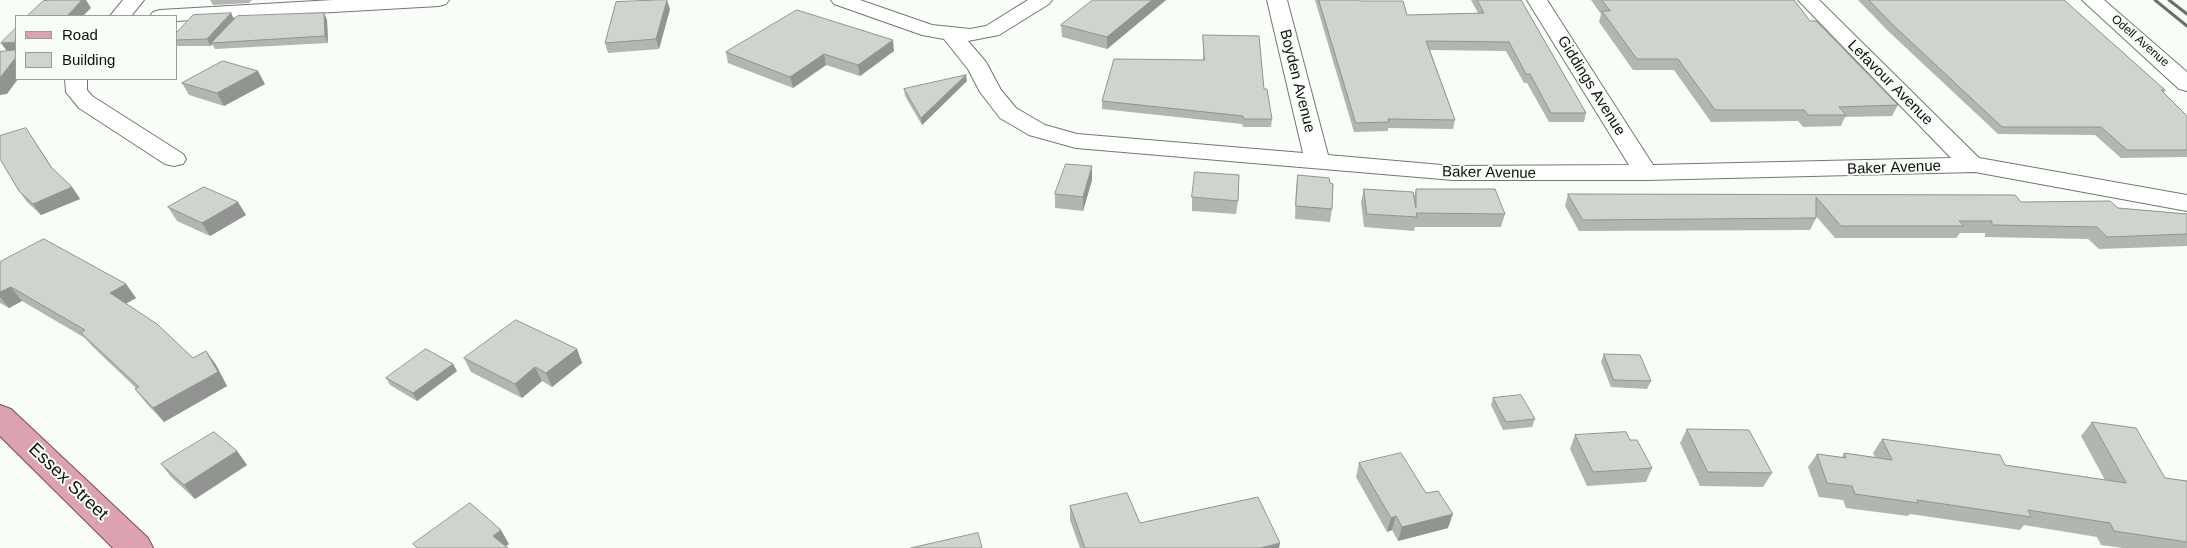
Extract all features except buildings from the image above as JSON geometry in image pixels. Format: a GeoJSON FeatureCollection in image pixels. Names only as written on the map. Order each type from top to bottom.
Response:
{"type":"FeatureCollection","features":[{"type":"Feature","properties":{"kind":"main road","name":"Essex Street"},"geometry":{"type":"LineString","coordinates":[[0,417],[136,548]]}},
{"type":"Feature","properties":{"kind":"street"},"geometry":{"type":"LineString","coordinates":[[121,15],[134,0]]}},
{"type":"Feature","properties":{"kind":"street"},"geometry":{"type":"LineString","coordinates":[[177,15],[439,0]]}},
{"type":"Feature","properties":{"kind":"street"},"geometry":{"type":"LineString","coordinates":[[841,0],[928,31],[970,35],[992,31],[1042,0]]}},
{"type":"Feature","properties":{"kind":"street","name":"Boyden Avenue"},"geometry":{"type":"LineString","coordinates":[[1277,0],[1317,161]]}},
{"type":"Feature","properties":{"kind":"street","name":"Giddings Avenue"},"geometry":{"type":"LineString","coordinates":[[1537,0],[1646,173]]}},
{"type":"Feature","properties":{"kind":"street","name":"Lefavour Avenue"},"geometry":{"type":"LineString","coordinates":[[1808,0],[1972,165]]}},
{"type":"Feature","properties":{"kind":"street","name":"Odell Avenue"},"geometry":{"type":"LineString","coordinates":[[2092,0],[2187,84]]}},
{"type":"Feature","properties":{"kind":"street","name":"Baker Avenue"},"geometry":{"type":"LineString","coordinates":[[950,33],[978,67],[991,92],[1008,113],[1037,130],[1076,141],[1452,174],[1646,173],[1972,165],[2187,203]]}},
{"type":"Feature","properties":{"kind":"street"},"geometry":{"type":"LineString","coordinates":[[76,80],[74,84],[78,95],[87,103],[174,159]]}},
{"type":"Feature","properties":{"kind":"railway"},"geometry":{"type":"LineString","coordinates":[[2155,0],[2187,26]]}},
{"type":"Feature","properties":{"kind":"railway"},"geometry":{"type":"LineString","coordinates":[[2169,0],[2187,14]]}}]}
